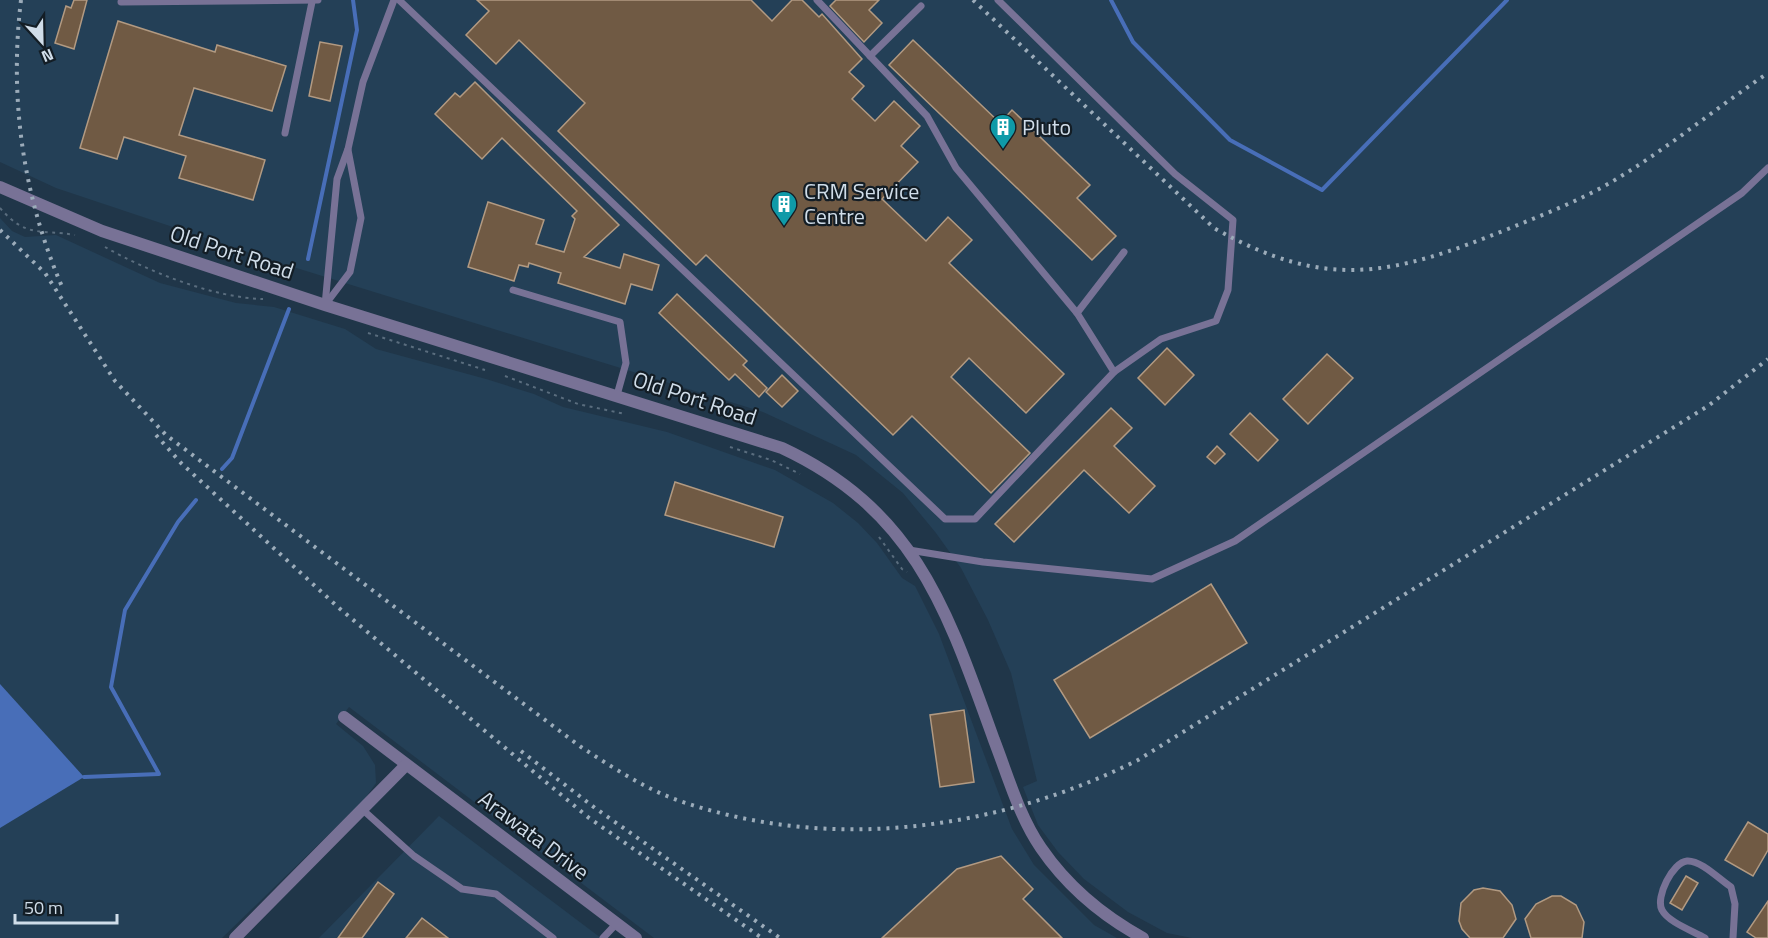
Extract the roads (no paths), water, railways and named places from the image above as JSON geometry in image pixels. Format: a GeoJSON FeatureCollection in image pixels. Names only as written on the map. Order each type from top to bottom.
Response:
{"type":"FeatureCollection","features":[{"type":"Feature","properties":{"kind":"street","name":"Old Port Road"},"geometry":{"type":"LineString","coordinates":[[0,187],[102,231],[325,305],[782,447],[814,463],[871,504],[909,550],[937,596],[1029,830],[1056,867],[1086,898],[1143,938]]}},
{"type":"Feature","properties":{"kind":"street","name":"Arawata Drive"},"geometry":{"type":"LineString","coordinates":[[344,717],[636,938]]}},
{"type":"Feature","properties":{"kind":"street"},"geometry":{"type":"LineString","coordinates":[[235,938],[406,765]]}},
{"type":"Feature","properties":{"kind":"lane"},"geometry":{"type":"LineString","coordinates":[[325,305],[337,179],[348,148],[363,82],[394,0]]}},
{"type":"Feature","properties":{"kind":"lane"},"geometry":{"type":"LineString","coordinates":[[399,0],[945,519],[975,519],[1114,372],[1161,339],[1216,321],[1228,290],[1233,220],[1175,174],[998,0]]}},
{"type":"Feature","properties":{"kind":"lane"},"geometry":{"type":"LineString","coordinates":[[818,0],[927,116],[956,168],[1077,313],[1114,372]]}},
{"type":"Feature","properties":{"kind":"lane"},"geometry":{"type":"LineString","coordinates":[[121,2],[315,1],[285,133]]}},
{"type":"Feature","properties":{"kind":"lane"},"geometry":{"type":"LineString","coordinates":[[870,56],[921,6]]}},
{"type":"Feature","properties":{"kind":"lane"},"geometry":{"type":"LineString","coordinates":[[325,305],[350,272],[361,218],[348,148]]}},
{"type":"Feature","properties":{"kind":"lane"},"geometry":{"type":"LineString","coordinates":[[909,550],[983,562],[1152,579],[1235,541],[1742,193],[1768,168]]}},
{"type":"Feature","properties":{"kind":"lane"},"geometry":{"type":"LineString","coordinates":[[1077,313],[1124,252]]}},
{"type":"Feature","properties":{"kind":"lane"},"geometry":{"type":"LineString","coordinates":[[513,290],[620,322],[626,363],[617,395]]}},
{"type":"Feature","properties":{"kind":"lane"},"geometry":{"type":"LineString","coordinates":[[363,810],[414,856],[462,890],[496,894],[553,938]]}},
{"type":"Feature","properties":{"kind":"lane"},"geometry":{"type":"LineString","coordinates":[[1705,938],[1666,915],[1660,903],[1662,890],[1672,874],[1678,866],[1688,861],[1696,862],[1733,892],[1733,938]]}},
{"type":"Feature","properties":{"kind":"lane"},"geometry":{"type":"LineString","coordinates":[[603,938],[617,923]]}},
{"type":"Feature","properties":{"kind":"water"},"geometry":{"type":"Polygon","coordinates":[[[0,684],[84,777],[0,828],[0,684]]]}},
{"type":"Feature","properties":{"kind":"waterway"},"geometry":{"type":"LineString","coordinates":[[308,259],[357,30],[353,0]]}},
{"type":"Feature","properties":{"kind":"waterway"},"geometry":{"type":"LineString","coordinates":[[1111,0],[1133,42],[1230,140],[1322,190],[1507,0]]}},
{"type":"Feature","properties":{"kind":"waterway"},"geometry":{"type":"LineString","coordinates":[[222,469],[232,458],[289,309]]}},
{"type":"Feature","properties":{"kind":"waterway"},"geometry":{"type":"LineString","coordinates":[[84,777],[159,774],[111,687],[125,610],[178,522],[196,500]]}},
{"type":"Feature","properties":{"kind":"railway"},"geometry":{"type":"LineString","coordinates":[[21,0],[17,74],[22,147],[38,219],[63,289]]}},
{"type":"Feature","properties":{"kind":"railway"},"geometry":{"type":"LineString","coordinates":[[973,0],[1214,228],[1254,248],[1291,262],[1326,269],[1360,270],[1394,266],[1429,257],[1467,245],[1567,205],[1642,163],[1768,73]]}},
{"type":"Feature","properties":{"kind":"railway"},"geometry":{"type":"LineString","coordinates":[[0,230],[45,273],[115,381],[166,435],[581,747],[641,784],[680,801],[737,817],[796,826],[854,829],[913,826],[971,817],[1029,803],[1084,784],[1138,760],[1708,406],[1768,359]]}},
{"type":"Feature","properties":{"kind":"railway"},"geometry":{"type":"LineString","coordinates":[[156,435],[181,463],[339,608],[589,818],[762,938]]}},
{"type":"Feature","properties":{"kind":"railway"},"geometry":{"type":"LineString","coordinates":[[521,751],[595,808],[780,938]]}},
{"type":"Feature","properties":{"kind":"place","name":"Pluto"},"geometry":{"type":"Point","coordinates":[1003,150]}},
{"type":"Feature","properties":{"kind":"place","name":"CRM Service Centre"},"geometry":{"type":"Point","coordinates":[784,227]}}]}
